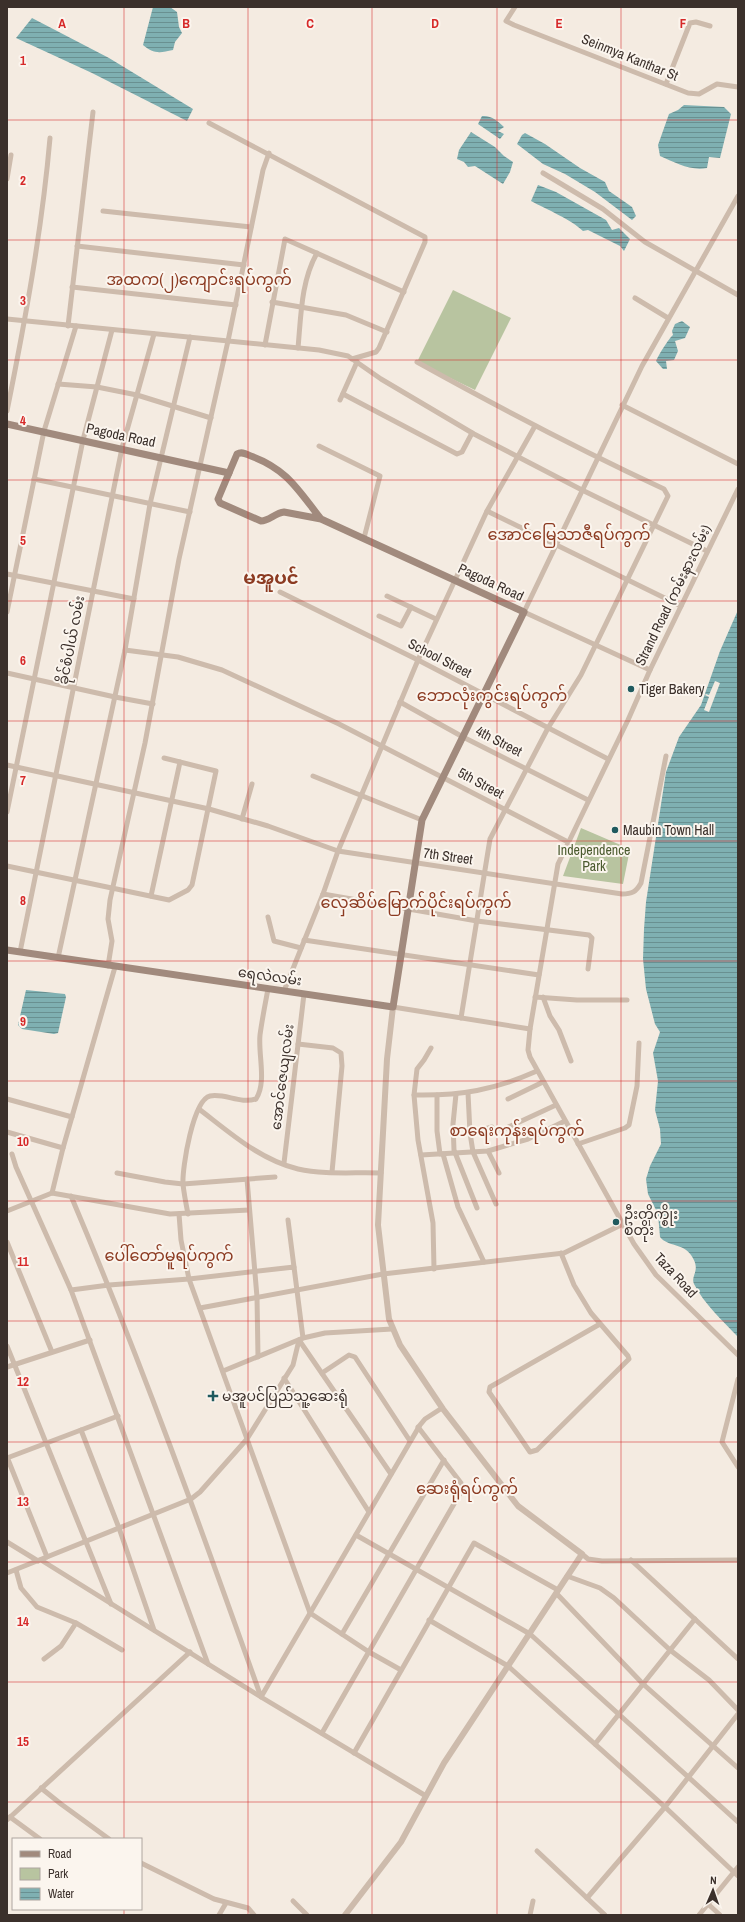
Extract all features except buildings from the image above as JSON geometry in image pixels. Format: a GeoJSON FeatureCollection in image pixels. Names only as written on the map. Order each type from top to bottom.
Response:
{"type":"FeatureCollection","features":[{"type":"Feature","properties":{"kind":"main road","name":"Pagoda Road"},"geometry":{"type":"LineString","coordinates":[[7,424],[122,448],[229,473]]}},
{"type":"Feature","properties":{"kind":"main road","name":"Pagoda Road"},"geometry":{"type":"LineString","coordinates":[[321,519],[286,475],[264,460],[243,453],[238,453],[218,499],[220,503],[261,521],[265,521],[278,513],[284,512],[321,519],[524,612]]}},
{"type":"Feature","properties":{"kind":"main road"},"geometry":{"type":"LineString","coordinates":[[393,1007],[422,820],[485,695],[524,612]]}},
{"type":"Feature","properties":{"kind":"main road","name":"ရေလဲလမ်း"},"geometry":{"type":"LineString","coordinates":[[7,950],[112,967],[393,1007]]}},
{"type":"Feature","properties":{"kind":"street","name":"Seinmya Kanthar St"},"geometry":{"type":"LineString","coordinates":[[515,7],[506,21],[688,93],[699,94],[717,84],[738,87]]}},
{"type":"Feature","properties":{"kind":"street"},"geometry":{"type":"LineString","coordinates":[[666,84],[690,23],[696,22],[710,26]]}},
{"type":"Feature","properties":{"kind":"street"},"geometry":{"type":"LineString","coordinates":[[68,326],[94,112]]}},
{"type":"Feature","properties":{"kind":"street"},"geometry":{"type":"LineString","coordinates":[[209,123],[269,153],[425,237],[425,242],[378,350],[352,359]]}},
{"type":"Feature","properties":{"kind":"street"},"geometry":{"type":"LineString","coordinates":[[7,411],[25,321],[44,191],[50,138]]}},
{"type":"Feature","properties":{"kind":"street"},"geometry":{"type":"LineString","coordinates":[[52,1193],[112,967],[112,941],[108,919],[113,889],[153,704],[179,559],[236,305],[263,170],[269,153]]}},
{"type":"Feature","properties":{"kind":"street"},"geometry":{"type":"LineString","coordinates":[[7,179],[11,155]]}},
{"type":"Feature","properties":{"kind":"street"},"geometry":{"type":"LineString","coordinates":[[543,173],[603,209],[645,242],[738,295]]}},
{"type":"Feature","properties":{"kind":"street"},"geometry":{"type":"LineString","coordinates":[[524,612],[642,366],[738,196]]}},
{"type":"Feature","properties":{"kind":"street"},"geometry":{"type":"LineString","coordinates":[[102,211],[251,227]]}},
{"type":"Feature","properties":{"kind":"street"},"geometry":{"type":"LineString","coordinates":[[265,345],[284,239],[404,292]]}},
{"type":"Feature","properties":{"kind":"street"},"geometry":{"type":"LineString","coordinates":[[77,246],[244,265]]}},
{"type":"Feature","properties":{"kind":"street"},"geometry":{"type":"LineString","coordinates":[[298,348],[302,306],[307,279],[312,262],[317,253]]}},
{"type":"Feature","properties":{"kind":"street"},"geometry":{"type":"LineString","coordinates":[[72,287],[236,305]]}},
{"type":"Feature","properties":{"kind":"street"},"geometry":{"type":"LineString","coordinates":[[635,298],[668,318]]}},
{"type":"Feature","properties":{"kind":"street"},"geometry":{"type":"LineString","coordinates":[[272,302],[302,306],[346,315],[386,332]]}},
{"type":"Feature","properties":{"kind":"street"},"geometry":{"type":"LineString","coordinates":[[7,319],[298,348],[348,356],[381,379],[472,433],[582,490],[707,551]]}},
{"type":"Feature","properties":{"kind":"street"},"geometry":{"type":"LineString","coordinates":[[7,612],[44,431],[76,326]]}},
{"type":"Feature","properties":{"kind":"street"},"geometry":{"type":"LineString","coordinates":[[7,812],[83,440],[112,330]]}},
{"type":"Feature","properties":{"kind":"street","name":"ခိုင်စံပါယ် လမ်း"},"geometry":{"type":"LineString","coordinates":[[20,952],[122,448],[154,334]]}},
{"type":"Feature","properties":{"kind":"street"},"geometry":{"type":"LineString","coordinates":[[58,958],[126,650],[150,504],[190,337]]}},
{"type":"Feature","properties":{"kind":"street"},"geometry":{"type":"LineString","coordinates":[[340,400],[358,362]]}},
{"type":"Feature","properties":{"kind":"street"},"geometry":{"type":"LineString","coordinates":[[417,362],[535,426],[667,492],[668,496],[581,675],[548,728],[504,809],[490,839],[461,1018]]}},
{"type":"Feature","properties":{"kind":"street"},"geometry":{"type":"LineString","coordinates":[[58,384],[97,387],[137,395],[211,418]]}},
{"type":"Feature","properties":{"kind":"street"},"geometry":{"type":"LineString","coordinates":[[343,394],[457,454],[462,452],[472,433]]}},
{"type":"Feature","properties":{"kind":"street"},"geometry":{"type":"LineString","coordinates":[[622,405],[738,464]]}},
{"type":"Feature","properties":{"kind":"street"},"geometry":{"type":"LineString","coordinates":[[284,991],[323,894],[338,851],[436,619],[487,511],[535,426]]}},
{"type":"Feature","properties":{"kind":"street"},"geometry":{"type":"LineString","coordinates":[[319,446],[380,476],[364,538]]}},
{"type":"Feature","properties":{"kind":"street"},"geometry":{"type":"LineString","coordinates":[[34,479],[73,486],[112,496],[190,512]]}},
{"type":"Feature","properties":{"kind":"street","name":"Strand Road (ကမ်းနားလမ်း)"},"geometry":{"type":"LineString","coordinates":[[530,1029],[558,864],[738,489]]}},
{"type":"Feature","properties":{"kind":"street"},"geometry":{"type":"LineString","coordinates":[[487,511],[681,606]]}},
{"type":"Feature","properties":{"kind":"street"},"geometry":{"type":"LineString","coordinates":[[7,574],[134,599]]}},
{"type":"Feature","properties":{"kind":"street","name":"School Street"},"geometry":{"type":"LineString","coordinates":[[280,592],[418,660],[608,759]]}},
{"type":"Feature","properties":{"kind":"street"},"geometry":{"type":"LineString","coordinates":[[387,596],[436,619]]}},
{"type":"Feature","properties":{"kind":"street"},"geometry":{"type":"LineString","coordinates":[[379,616],[402,626],[411,607]]}},
{"type":"Feature","properties":{"kind":"street","name":"Pagoda Road"},"geometry":{"type":"LineString","coordinates":[[524,612],[650,670]]}},
{"type":"Feature","properties":{"kind":"street","name":"5th Street"},"geometry":{"type":"LineString","coordinates":[[126,650],[178,657],[222,670],[339,724],[443,776],[568,842]]}},
{"type":"Feature","properties":{"kind":"street"},"geometry":{"type":"LineString","coordinates":[[7,673],[115,698],[153,704]]}},
{"type":"Feature","properties":{"kind":"street","name":"4th Street"},"geometry":{"type":"LineString","coordinates":[[400,702],[463,737],[588,800]]}},
{"type":"Feature","properties":{"kind":"street","name":"7th Street"},"geometry":{"type":"LineString","coordinates":[[7,765],[209,809],[242,818],[338,851],[415,864],[555,883],[622,894],[632,894],[637,890],[641,883],[666,756]]}},
{"type":"Feature","properties":{"kind":"street"},"geometry":{"type":"LineString","coordinates":[[7,866],[171,900],[190,888],[209,809],[216,771],[164,758]]}},
{"type":"Feature","properties":{"kind":"street"},"geometry":{"type":"LineString","coordinates":[[151,896],[180,762]]}},
{"type":"Feature","properties":{"kind":"street"},"geometry":{"type":"LineString","coordinates":[[314,776],[422,820]]}},
{"type":"Feature","properties":{"kind":"street"},"geometry":{"type":"LineString","coordinates":[[242,818],[252,784]]}},
{"type":"Feature","properties":{"kind":"street"},"geometry":{"type":"LineString","coordinates":[[323,894],[477,921],[591,936],[588,969]]}},
{"type":"Feature","properties":{"kind":"street"},"geometry":{"type":"LineString","coordinates":[[268,916],[274,941],[301,948]]}},
{"type":"Feature","properties":{"kind":"street"},"geometry":{"type":"LineString","coordinates":[[304,940],[538,976]]}},
{"type":"Feature","properties":{"kind":"street"},"geometry":{"type":"LineString","coordinates":[[188,1214],[183,1184],[183,1174],[193,1124],[199,1109],[205,1099],[210,1096],[248,1102],[256,1100],[259,1094],[261,1064],[260,1036],[268,989]]}},
{"type":"Feature","properties":{"kind":"street","name":"အောင်ဇေယျလမ်း"},"geometry":{"type":"LineString","coordinates":[[284,1163],[304,994]]}},
{"type":"Feature","properties":{"kind":"street"},"geometry":{"type":"LineString","coordinates":[[535,996],[584,1000],[627,1000]]}},
{"type":"Feature","properties":{"kind":"street"},"geometry":{"type":"LineString","coordinates":[[544,997],[550,1016],[559,1030],[571,1061]]}},
{"type":"Feature","properties":{"kind":"street"},"geometry":{"type":"LineString","coordinates":[[393,1007],[387,1059],[378,1226],[389,1319],[400,1345],[442,1408],[518,1506],[588,1559],[602,1561],[738,1560]]}},
{"type":"Feature","properties":{"kind":"street","name":"ရေလဲလမ်း"},"geometry":{"type":"LineString","coordinates":[[393,1007],[530,1029]]}},
{"type":"Feature","properties":{"kind":"street","name":"Taza Road"},"geometry":{"type":"LineString","coordinates":[[530,1029],[528,1050],[530,1057],[634,1244],[656,1275],[738,1355]]}},
{"type":"Feature","properties":{"kind":"street"},"geometry":{"type":"LineString","coordinates":[[578,1144],[625,1128],[629,1125],[637,1086],[639,1043]]}},
{"type":"Feature","properties":{"kind":"street"},"geometry":{"type":"LineString","coordinates":[[298,1044],[333,1048],[341,1053],[342,1066],[332,1172]]}},
{"type":"Feature","properties":{"kind":"street"},"geometry":{"type":"LineString","coordinates":[[431,1048],[417,1068],[414,1095],[421,1155],[433,1223],[434,1269]]}},
{"type":"Feature","properties":{"kind":"street"},"geometry":{"type":"LineString","coordinates":[[414,1095],[468,1093],[512,1082],[537,1071]]}},
{"type":"Feature","properties":{"kind":"street"},"geometry":{"type":"LineString","coordinates":[[508,1099],[543,1082]]}},
{"type":"Feature","properties":{"kind":"street"},"geometry":{"type":"LineString","coordinates":[[468,1093],[470,1133],[473,1152],[496,1204]]}},
{"type":"Feature","properties":{"kind":"street"},"geometry":{"type":"LineString","coordinates":[[456,1094],[453,1124],[456,1153],[477,1208]]}},
{"type":"Feature","properties":{"kind":"street"},"geometry":{"type":"LineString","coordinates":[[437,1095],[437,1131],[442,1154],[458,1207],[484,1262]]}},
{"type":"Feature","properties":{"kind":"street"},"geometry":{"type":"LineString","coordinates":[[7,1099],[72,1117]]}},
{"type":"Feature","properties":{"kind":"street"},"geometry":{"type":"LineString","coordinates":[[502,1130],[556,1106]]}},
{"type":"Feature","properties":{"kind":"street"},"geometry":{"type":"LineString","coordinates":[[199,1109],[251,1148],[297,1169],[332,1172],[381,1173]]}},
{"type":"Feature","properties":{"kind":"street"},"geometry":{"type":"LineString","coordinates":[[421,1155],[488,1151],[528,1138],[565,1120]]}},
{"type":"Feature","properties":{"kind":"street"},"geometry":{"type":"LineString","coordinates":[[470,1133],[492,1126]]}},
{"type":"Feature","properties":{"kind":"street"},"geometry":{"type":"LineString","coordinates":[[7,1132],[63,1148]]}},
{"type":"Feature","properties":{"kind":"street"},"geometry":{"type":"LineString","coordinates":[[488,1151],[499,1173]]}},
{"type":"Feature","properties":{"kind":"street"},"geometry":{"type":"LineString","coordinates":[[12,1154],[16,1167],[72,1290],[208,1664]]}},
{"type":"Feature","properties":{"kind":"street"},"geometry":{"type":"LineString","coordinates":[[117,1173],[183,1184],[275,1177]]}},
{"type":"Feature","properties":{"kind":"street"},"geometry":{"type":"LineString","coordinates":[[247,1178],[257,1297],[258,1357]]}},
{"type":"Feature","properties":{"kind":"street"},"geometry":{"type":"LineString","coordinates":[[7,1211],[52,1193],[165,1214],[249,1210]]}},
{"type":"Feature","properties":{"kind":"street"},"geometry":{"type":"LineString","coordinates":[[71,1196],[109,1284],[191,1499],[261,1697]]}},
{"type":"Feature","properties":{"kind":"street"},"geometry":{"type":"LineString","coordinates":[[179,1214],[181,1240],[189,1279],[310,1613],[369,1652],[401,1670]]}},
{"type":"Feature","properties":{"kind":"street"},"geometry":{"type":"LineString","coordinates":[[7,1573],[191,1499],[200,1492],[247,1440],[293,1365],[301,1339],[297,1290],[288,1220]]}},
{"type":"Feature","properties":{"kind":"street"},"geometry":{"type":"LineString","coordinates":[[200,1308],[383,1274],[562,1253],[623,1224]]}},
{"type":"Feature","properties":{"kind":"street"},"geometry":{"type":"LineString","coordinates":[[7,1242],[52,1352]]}},
{"type":"Feature","properties":{"kind":"street"},"geometry":{"type":"LineString","coordinates":[[562,1253],[574,1285],[591,1313],[629,1357],[628,1361],[537,1450],[530,1452],[490,1392],[490,1388],[600,1324]]}},
{"type":"Feature","properties":{"kind":"street"},"geometry":{"type":"LineString","coordinates":[[72,1290],[109,1284],[189,1279],[294,1268]]}},
{"type":"Feature","properties":{"kind":"street"},"geometry":{"type":"LineString","coordinates":[[223,1370],[301,1339],[325,1333],[392,1329]]}},
{"type":"Feature","properties":{"kind":"street"},"geometry":{"type":"LineString","coordinates":[[301,1339],[322,1373],[391,1474]]}},
{"type":"Feature","properties":{"kind":"street"},"geometry":{"type":"LineString","coordinates":[[7,1367],[90,1340]]}},
{"type":"Feature","properties":{"kind":"street"},"geometry":{"type":"LineString","coordinates":[[7,1346],[112,1604]]}},
{"type":"Feature","properties":{"kind":"street"},"geometry":{"type":"LineString","coordinates":[[322,1373],[349,1355],[355,1357],[410,1441]]}},
{"type":"Feature","properties":{"kind":"street"},"geometry":{"type":"LineString","coordinates":[[284,1378],[369,1512]]}},
{"type":"Feature","properties":{"kind":"street"},"geometry":{"type":"LineString","coordinates":[[738,1379],[722,1442],[738,1467]]}},
{"type":"Feature","properties":{"kind":"street"},"geometry":{"type":"LineString","coordinates":[[261,1697],[418,1427],[422,1421],[442,1408]]}},
{"type":"Feature","properties":{"kind":"street"},"geometry":{"type":"LineString","coordinates":[[47,1557],[7,1457],[118,1416]]}},
{"type":"Feature","properties":{"kind":"street"},"geometry":{"type":"LineString","coordinates":[[322,1733],[418,1569],[462,1490],[461,1483],[418,1427]]}},
{"type":"Feature","properties":{"kind":"street"},"geometry":{"type":"LineString","coordinates":[[81,1430],[119,1528],[154,1631]]}},
{"type":"Feature","properties":{"kind":"street"},"geometry":{"type":"LineString","coordinates":[[342,1634],[444,1460]]}},
{"type":"Feature","properties":{"kind":"street"},"geometry":{"type":"LineString","coordinates":[[356,1535],[530,1634],[738,1822]]}},
{"type":"Feature","properties":{"kind":"street"},"geometry":{"type":"LineString","coordinates":[[7,1542],[112,1604],[261,1697],[426,1796]]}},
{"type":"Feature","properties":{"kind":"street"},"geometry":{"type":"LineString","coordinates":[[354,1753],[447,1588],[474,1544],[557,1592],[643,1684],[738,1768]]}},
{"type":"Feature","properties":{"kind":"street"},"geometry":{"type":"LineString","coordinates":[[345,1915],[401,1842],[444,1763],[582,1554]]}},
{"type":"Feature","properties":{"kind":"street"},"geometry":{"type":"LineString","coordinates":[[631,1560],[738,1659]]}},
{"type":"Feature","properties":{"kind":"street"},"geometry":{"type":"LineString","coordinates":[[16,1570],[21,1588],[37,1607],[76,1623],[122,1650]]}},
{"type":"Feature","properties":{"kind":"street"},"geometry":{"type":"LineString","coordinates":[[567,1576],[600,1588],[614,1598],[670,1650],[709,1680],[738,1710]]}},
{"type":"Feature","properties":{"kind":"street"},"geometry":{"type":"LineString","coordinates":[[429,1620],[508,1666],[665,1807],[736,1874]]}},
{"type":"Feature","properties":{"kind":"street"},"geometry":{"type":"LineString","coordinates":[[595,1744],[695,1620]]}},
{"type":"Feature","properties":{"kind":"street"},"geometry":{"type":"LineString","coordinates":[[44,1659],[61,1646],[76,1623]]}},
{"type":"Feature","properties":{"kind":"street"},"geometry":{"type":"LineString","coordinates":[[39,1838],[9,1818],[190,1652]]}},
{"type":"Feature","properties":{"kind":"street"},"geometry":{"type":"LineString","coordinates":[[587,1898],[665,1807],[712,1745],[738,1714]]}},
{"type":"Feature","properties":{"kind":"street"},"geometry":{"type":"LineString","coordinates":[[41,1788],[60,1804],[108,1838]]}},
{"type":"Feature","properties":{"kind":"street"},"geometry":{"type":"LineString","coordinates":[[537,1850],[605,1915]]}},
{"type":"Feature","properties":{"kind":"street"},"geometry":{"type":"LineString","coordinates":[[142,1863],[193,1890],[226,1903],[248,1908],[254,1915]]}},
{"type":"Feature","properties":{"kind":"street"},"geometry":{"type":"LineString","coordinates":[[699,1915],[736,1874],[738,1867]]}},
{"type":"Feature","properties":{"kind":"street"},"geometry":{"type":"LineString","coordinates":[[293,1901],[307,1915]]}},
{"type":"Feature","properties":{"kind":"street"},"geometry":{"type":"LineString","coordinates":[[530,1915],[533,1901]]}},
{"type":"Feature","properties":{"kind":"street"},"geometry":{"type":"LineString","coordinates":[[219,1915],[226,1903]]}},
{"type":"Feature","properties":{"kind":"street"},"geometry":{"type":"LineString","coordinates":[[708,1904],[720,1915]]}},
{"type":"Feature","properties":{"kind":"green space"},"geometry":{"type":"Polygon","coordinates":[[[453,290],[511,318],[475,390],[417,362],[453,290]]]}},
{"type":"Feature","properties":{"kind":"green space","name":"Independence Park"},"geometry":{"type":"Polygon","coordinates":[[[581,828],[630,849],[623,884],[563,876],[581,828]]]}},
{"type":"Feature","properties":{"kind":"water"},"geometry":{"type":"Polygon","coordinates":[[[153,7],[170,7],[177,12],[179,27],[182,33],[175,42],[173,50],[157,52],[150,50],[143,45],[153,7]]]}},
{"type":"Feature","properties":{"kind":"water"},"geometry":{"type":"Polygon","coordinates":[[[32,18],[109,58],[193,109],[187,121],[92,73],[16,38],[32,18]]]}},
{"type":"Feature","properties":{"kind":"water"},"geometry":{"type":"Polygon","coordinates":[[[684,105],[724,107],[731,114],[720,158],[709,157],[707,168],[701,169],[677,164],[660,156],[658,145],[669,114],[678,110],[684,105]]]}},
{"type":"Feature","properties":{"kind":"water"},"geometry":{"type":"Polygon","coordinates":[[[482,116],[491,117],[504,127],[498,131],[504,134],[500,139],[478,124],[482,116]]]}},
{"type":"Feature","properties":{"kind":"water"},"geometry":{"type":"Polygon","coordinates":[[[471,132],[495,147],[513,162],[510,172],[503,184],[475,166],[468,167],[464,162],[457,159],[459,150],[471,132]]]}},
{"type":"Feature","properties":{"kind":"water"},"geometry":{"type":"Polygon","coordinates":[[[525,133],[605,182],[609,191],[632,207],[636,216],[632,220],[595,192],[565,174],[543,164],[517,144],[522,135],[525,133]]]}},
{"type":"Feature","properties":{"kind":"water"},"geometry":{"type":"Polygon","coordinates":[[[538,185],[556,192],[606,220],[612,230],[619,228],[630,239],[624,251],[620,246],[588,230],[583,231],[566,219],[531,201],[538,185]]]}},
{"type":"Feature","properties":{"kind":"water"},"geometry":{"type":"Polygon","coordinates":[[[682,321],[690,327],[685,338],[675,341],[678,351],[674,360],[666,361],[667,369],[663,369],[656,361],[673,335],[672,331],[675,324],[682,321]]]}},
{"type":"Feature","properties":{"kind":"water"},"geometry":{"type":"Polygon","coordinates":[[[738,610],[738,1337],[714,1312],[698,1291],[693,1281],[696,1265],[688,1251],[663,1240],[660,1237],[658,1214],[648,1194],[646,1179],[650,1166],[661,1144],[660,1129],[655,1110],[658,1081],[653,1053],[660,1032],[655,1024],[646,989],[643,959],[646,902],[666,772],[679,737],[701,705],[720,651],[738,610]]]}},
{"type":"Feature","properties":{"kind":"water"},"geometry":{"type":"Polygon","coordinates":[[[26,990],[65,994],[66,997],[58,1033],[54,1034],[22,1029],[18,1025],[26,990]]]}},
{"type":"Feature","properties":{"kind":"pier"},"geometry":{"type":"Polygon","coordinates":[[[715,681],[720,683],[709,712],[704,710],[709,697],[705,695],[709,695],[715,681]]]}},
{"type":"Feature","properties":{"kind":"place","name":"Tiger Bakery"},"geometry":{"type":"Point","coordinates":[631,689]}},
{"type":"Feature","properties":{"kind":"place","name":"Maubin Town Hall"},"geometry":{"type":"Point","coordinates":[615,830]}},
{"type":"Feature","properties":{"kind":"place","name":"ဦးတိုက္စိုး စတိုး"},"geometry":{"type":"Point","coordinates":[616,1222]}},
{"type":"Feature","properties":{"kind":"place","name":"မအူပင်ပြည်သူ့ဆေးရုံ"},"geometry":{"type":"Point","coordinates":[213,1396]}},
{"type":"Feature","properties":{"kind":"district","name":"အထက(၂)ကျောင်းရပ်ကွက်"},"geometry":{"type":"Point","coordinates":[199,279]}},
{"type":"Feature","properties":{"kind":"district","name":"အောင်မြေသာဇီရပ်ကွက်"},"geometry":{"type":"Point","coordinates":[569,534]}},
{"type":"Feature","properties":{"kind":"district","name":"မအူပင်"},"geometry":{"type":"Point","coordinates":[271,577]}},
{"type":"Feature","properties":{"kind":"district","name":"ဘောလုံးကွင်းရပ်ကွက်"},"geometry":{"type":"Point","coordinates":[492,695]}},
{"type":"Feature","properties":{"kind":"district","name":"လှေဆိပ်မြောက်ပိုင်းရပ်ကွက်"},"geometry":{"type":"Point","coordinates":[416,902]}},
{"type":"Feature","properties":{"kind":"district","name":"စာရေးကုန်းရပ်ကွက်"},"geometry":{"type":"Point","coordinates":[517,1130]}},
{"type":"Feature","properties":{"kind":"district","name":"ပေါ်တော်မူရပ်ကွက်"},"geometry":{"type":"Point","coordinates":[169,1255]}},
{"type":"Feature","properties":{"kind":"district","name":"ဆေးရုံရပ်ကွက်"},"geometry":{"type":"Point","coordinates":[467,1488]}}]}
